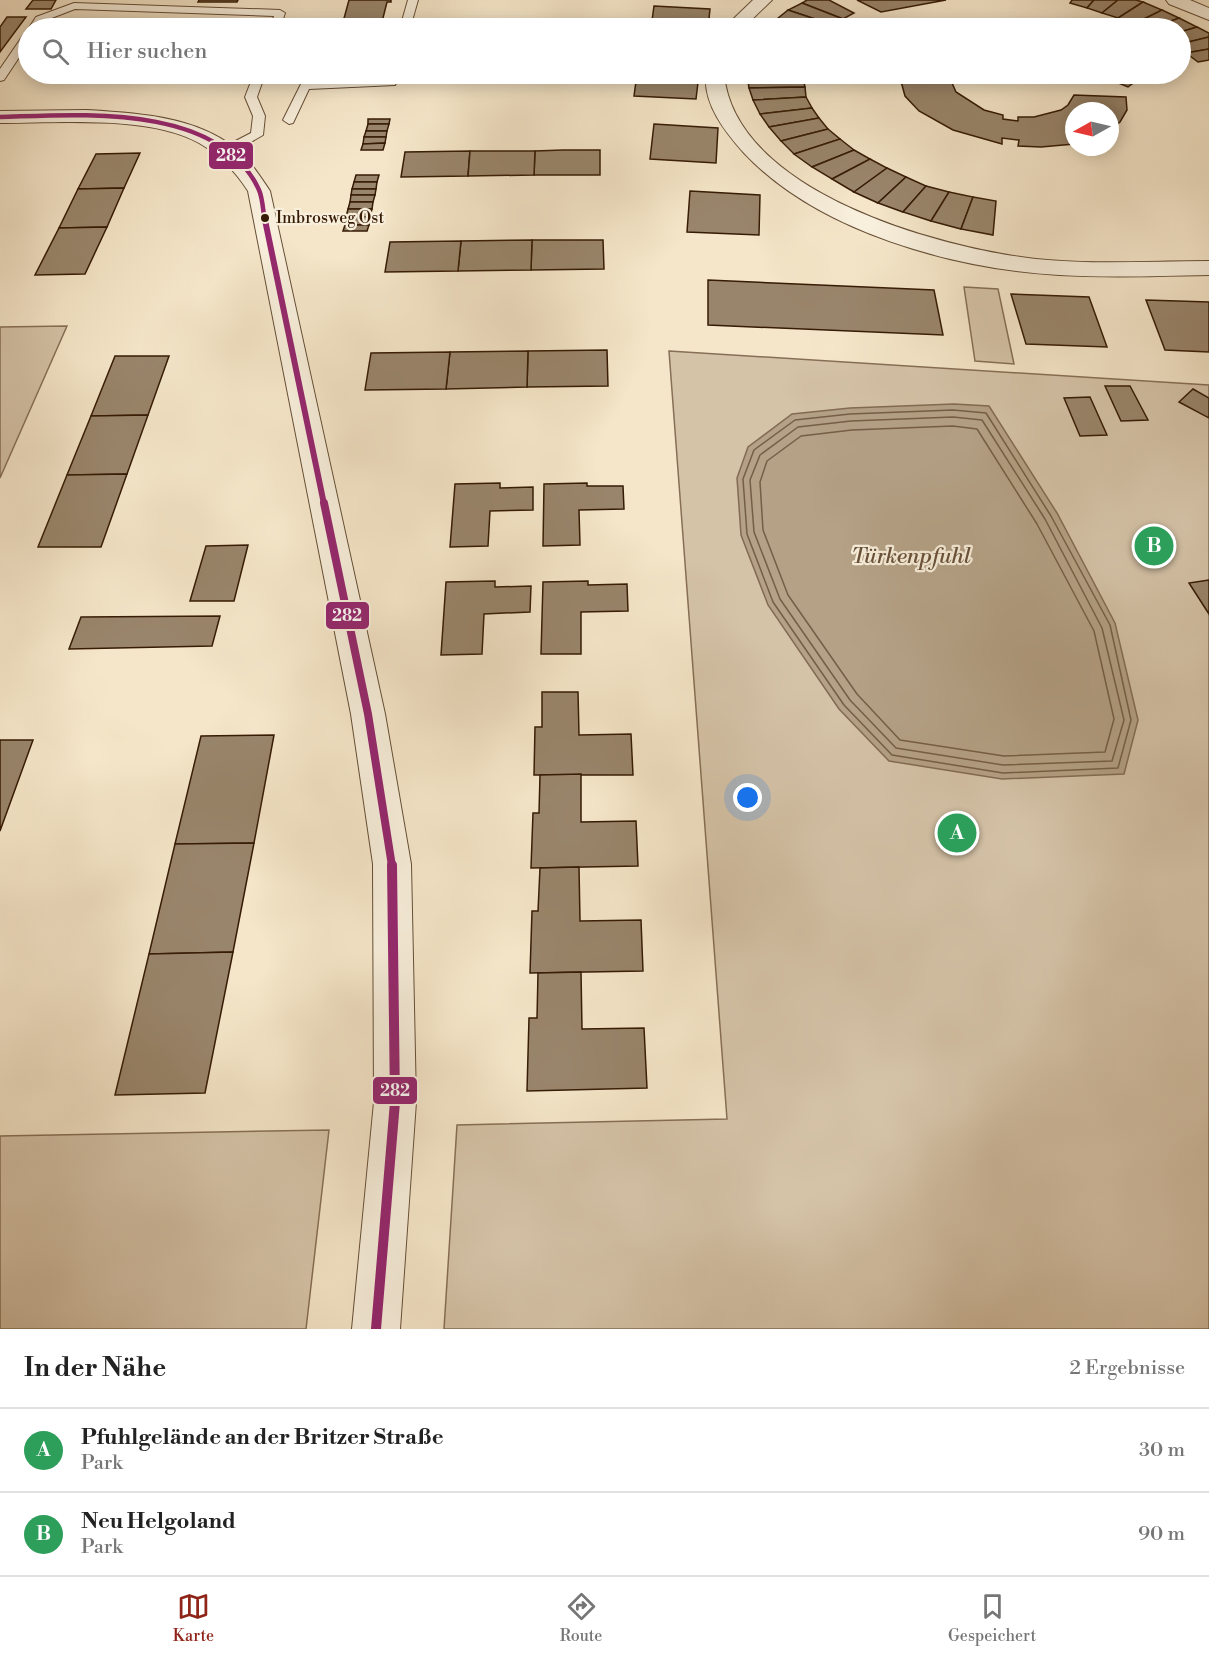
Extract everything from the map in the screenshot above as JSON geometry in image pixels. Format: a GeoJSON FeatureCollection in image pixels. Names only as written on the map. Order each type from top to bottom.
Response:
{"type":"FeatureCollection","features":[{"type":"Feature","properties":{"kind":"street"},"geometry":{"type":"LineString","coordinates":[[744,18],[763,0]]}},
{"type":"Feature","properties":{"kind":"street"},"geometry":{"type":"LineString","coordinates":[[1175,0],[1209,15]]}},
{"type":"Feature","properties":{"kind":"street"},"geometry":{"type":"LineString","coordinates":[[717,84],[718,97],[730,121],[755,154],[808,194],[875,227],[951,251],[1036,266],[1122,270],[1209,268]]}},
{"type":"Feature","properties":{"kind":"street"},"geometry":{"type":"LineString","coordinates":[[0,117],[86,116],[133,119],[199,135],[226,151],[245,169],[259,191],[368,714],[392,864],[395,1102],[376,1329]]}},
{"type":"Feature","properties":{"kind":"lane"},"geometry":{"type":"LineString","coordinates":[[408,18],[413,0]]}},
{"type":"Feature","properties":{"kind":"lane"},"geometry":{"type":"LineString","coordinates":[[43,18],[74,6],[280,13],[278,18]]}},
{"type":"Feature","properties":{"kind":"lane"},"geometry":{"type":"LineString","coordinates":[[0,78],[18,51]]}},
{"type":"Feature","properties":{"kind":"lane"},"geometry":{"type":"LineString","coordinates":[[226,151],[256,135],[259,116],[250,97],[255,84]]}},
{"type":"Feature","properties":{"kind":"lane"},"geometry":{"type":"LineString","coordinates":[[289,120],[305,86],[362,84]]}},
{"type":"Feature","properties":{"kind":"shaded area"},"geometry":{"type":"Polygon","coordinates":[[[964,287],[998,289],[1014,364],[975,361],[964,287]]]}},
{"type":"Feature","properties":{"kind":"shaded area"},"geometry":{"type":"Polygon","coordinates":[[[67,326],[0,478],[0,327],[67,326]]]}},
{"type":"Feature","properties":{"kind":"shaded area"},"geometry":{"type":"Polygon","coordinates":[[[669,351],[1209,385],[1209,1329],[444,1329],[457,1125],[727,1119],[669,351]]]}},
{"type":"Feature","properties":{"kind":"shaded area"},"geometry":{"type":"Polygon","coordinates":[[[329,1130],[306,1329],[0,1329],[0,1136],[329,1130]]]}},
{"type":"Feature","properties":{"kind":"water","name":"Türkenpfuhl"},"geometry":{"type":"Polygon","coordinates":[[[954,404],[989,406],[1057,513],[1115,623],[1138,720],[1124,774],[1002,779],[889,761],[839,709],[768,605],[741,535],[737,478],[748,447],[792,414],[850,408],[954,404]]]}},
{"type":"Feature","properties":{"kind":"building"},"geometry":{"type":"Polygon","coordinates":[[[33,0],[56,0],[51,9],[26,9],[33,0]]]}},
{"type":"Feature","properties":{"kind":"building"},"geometry":{"type":"Polygon","coordinates":[[[199,0],[238,0],[237,2],[198,2],[199,0]]]}},
{"type":"Feature","properties":{"kind":"building"},"geometry":{"type":"Polygon","coordinates":[[[349,0],[391,0],[387,2],[383,18],[344,18],[349,0]]]}},
{"type":"Feature","properties":{"kind":"building"},"geometry":{"type":"Polygon","coordinates":[[[807,0],[829,0],[854,13],[840,18],[802,3],[807,0]]]}},
{"type":"Feature","properties":{"kind":"building"},"geometry":{"type":"Polygon","coordinates":[[[857,0],[946,0],[881,12],[857,0]]]}},
{"type":"Feature","properties":{"kind":"building"},"geometry":{"type":"Polygon","coordinates":[[[1072,0],[1094,0],[1087,8],[1070,3],[1072,0]]]}},
{"type":"Feature","properties":{"kind":"building"},"geometry":{"type":"Polygon","coordinates":[[[1094,0],[1118,0],[1102,13],[1087,8],[1094,0]]]}},
{"type":"Feature","properties":{"kind":"building"},"geometry":{"type":"Polygon","coordinates":[[[1118,0],[1143,2],[1118,18],[1102,13],[1118,0]]]}},
{"type":"Feature","properties":{"kind":"building"},"geometry":{"type":"Polygon","coordinates":[[[1143,2],[1162,10],[1146,18],[1118,18],[1143,2]]]}},
{"type":"Feature","properties":{"kind":"building"},"geometry":{"type":"Polygon","coordinates":[[[802,3],[840,18],[812,18],[788,10],[802,3]]]}},
{"type":"Feature","properties":{"kind":"building"},"geometry":{"type":"Polygon","coordinates":[[[654,6],[710,9],[709,18],[652,18],[654,6]]]}},
{"type":"Feature","properties":{"kind":"building"},"geometry":{"type":"Polygon","coordinates":[[[788,10],[812,18],[778,18],[788,10]]]}},
{"type":"Feature","properties":{"kind":"building"},"geometry":{"type":"Polygon","coordinates":[[[1162,10],[1179,18],[1146,18],[1162,10]]]}},
{"type":"Feature","properties":{"kind":"building"},"geometry":{"type":"Polygon","coordinates":[[[7,17],[26,17],[18,18],[18,28],[0,52],[0,27],[7,17]]]}},
{"type":"Feature","properties":{"kind":"building"},"geometry":{"type":"Polygon","coordinates":[[[1197,27],[1209,33],[1209,37],[1191,41],[1191,29],[1197,27]]]}},
{"type":"Feature","properties":{"kind":"building"},"geometry":{"type":"Polygon","coordinates":[[[1209,37],[1209,49],[1191,52],[1191,41],[1209,37]]]}},
{"type":"Feature","properties":{"kind":"building"},"geometry":{"type":"Polygon","coordinates":[[[1209,49],[1209,60],[1198,62],[1191,57],[1191,52],[1209,49]]]}},
{"type":"Feature","properties":{"kind":"building"},"geometry":{"type":"Polygon","coordinates":[[[636,84],[698,84],[696,99],[634,96],[636,84]]]}},
{"type":"Feature","properties":{"kind":"building"},"geometry":{"type":"Polygon","coordinates":[[[748,84],[804,84],[805,87],[749,88],[748,84]]]}},
{"type":"Feature","properties":{"kind":"building"},"geometry":{"type":"Polygon","coordinates":[[[902,84],[952,84],[956,92],[984,110],[1003,115],[1003,119],[1018,121],[1018,117],[1034,117],[1065,107],[1065,145],[1018,146],[1019,140],[1002,138],[1002,144],[953,130],[919,111],[905,96],[902,84]]]}},
{"type":"Feature","properties":{"kind":"building"},"geometry":{"type":"Polygon","coordinates":[[[805,87],[806,97],[753,100],[749,88],[805,87]]]}},
{"type":"Feature","properties":{"kind":"building"},"geometry":{"type":"Polygon","coordinates":[[[1074,95],[1126,97],[1127,110],[1120,122],[1119,102],[1070,102],[1074,95]]]}},
{"type":"Feature","properties":{"kind":"building"},"geometry":{"type":"Polygon","coordinates":[[[806,97],[812,108],[760,114],[753,100],[806,97]]]}},
{"type":"Feature","properties":{"kind":"building"},"geometry":{"type":"Polygon","coordinates":[[[812,108],[819,118],[769,127],[760,114],[812,108]]]}},
{"type":"Feature","properties":{"kind":"building"},"geometry":{"type":"Polygon","coordinates":[[[819,118],[828,129],[781,141],[769,127],[819,118]]]}},
{"type":"Feature","properties":{"kind":"building"},"geometry":{"type":"Polygon","coordinates":[[[368,119],[390,119],[389,124],[368,124],[368,119]]]}},
{"type":"Feature","properties":{"kind":"building"},"geometry":{"type":"Polygon","coordinates":[[[368,124],[389,124],[387,131],[366,131],[368,124]]]}},
{"type":"Feature","properties":{"kind":"building"},"geometry":{"type":"Polygon","coordinates":[[[654,124],[718,128],[716,163],[650,159],[654,124]]]}},
{"type":"Feature","properties":{"kind":"building"},"geometry":{"type":"Polygon","coordinates":[[[828,129],[840,139],[794,154],[781,141],[828,129]]]}},
{"type":"Feature","properties":{"kind":"building"},"geometry":{"type":"Polygon","coordinates":[[[366,131],[387,131],[386,137],[364,137],[366,131]]]}},
{"type":"Feature","properties":{"kind":"building"},"geometry":{"type":"Polygon","coordinates":[[[364,137],[386,137],[385,143],[363,144],[364,137]]]}},
{"type":"Feature","properties":{"kind":"building"},"geometry":{"type":"Polygon","coordinates":[[[840,139],[854,150],[812,167],[794,154],[840,139]]]}},
{"type":"Feature","properties":{"kind":"building"},"geometry":{"type":"Polygon","coordinates":[[[385,143],[383,150],[361,150],[363,144],[385,143]]]}},
{"type":"Feature","properties":{"kind":"building"},"geometry":{"type":"Polygon","coordinates":[[[600,150],[600,175],[534,175],[535,151],[600,150]]]}},
{"type":"Feature","properties":{"kind":"building"},"geometry":{"type":"Polygon","coordinates":[[[854,150],[870,159],[832,179],[812,167],[854,150]]]}},
{"type":"Feature","properties":{"kind":"building"},"geometry":{"type":"Polygon","coordinates":[[[470,151],[468,176],[401,177],[405,152],[470,151]]]}},
{"type":"Feature","properties":{"kind":"building"},"geometry":{"type":"Polygon","coordinates":[[[470,151],[535,151],[534,175],[468,176],[470,151]]]}},
{"type":"Feature","properties":{"kind":"building"},"geometry":{"type":"Polygon","coordinates":[[[140,153],[124,188],[78,189],[96,154],[140,153]]]}},
{"type":"Feature","properties":{"kind":"building"},"geometry":{"type":"Polygon","coordinates":[[[870,159],[887,168],[854,192],[832,179],[870,159]]]}},
{"type":"Feature","properties":{"kind":"building"},"geometry":{"type":"Polygon","coordinates":[[[887,168],[906,177],[878,203],[854,192],[887,168]]]}},
{"type":"Feature","properties":{"kind":"building"},"geometry":{"type":"Polygon","coordinates":[[[356,175],[379,175],[377,182],[354,182],[356,175]]]}},
{"type":"Feature","properties":{"kind":"building"},"geometry":{"type":"Polygon","coordinates":[[[906,177],[926,186],[903,212],[878,203],[906,177]]]}},
{"type":"Feature","properties":{"kind":"building"},"geometry":{"type":"Polygon","coordinates":[[[354,182],[377,182],[376,189],[352,189],[354,182]]]}},
{"type":"Feature","properties":{"kind":"building"},"geometry":{"type":"Polygon","coordinates":[[[926,186],[949,192],[931,221],[903,212],[926,186]]]}},
{"type":"Feature","properties":{"kind":"building"},"geometry":{"type":"Polygon","coordinates":[[[124,188],[107,227],[59,228],[78,189],[124,188]]]}},
{"type":"Feature","properties":{"kind":"building"},"geometry":{"type":"Polygon","coordinates":[[[352,189],[376,189],[375,195],[351,195],[352,189]]]}},
{"type":"Feature","properties":{"kind":"building"},"geometry":{"type":"Polygon","coordinates":[[[690,191],[760,195],[759,235],[687,232],[690,191]]]}},
{"type":"Feature","properties":{"kind":"building"},"geometry":{"type":"Polygon","coordinates":[[[949,192],[973,197],[961,229],[931,221],[949,192]]]}},
{"type":"Feature","properties":{"kind":"building"},"geometry":{"type":"Polygon","coordinates":[[[351,195],[375,195],[373,202],[350,202],[351,195]]]}},
{"type":"Feature","properties":{"kind":"building"},"geometry":{"type":"Polygon","coordinates":[[[973,197],[996,201],[993,235],[961,229],[973,197]]]}},
{"type":"Feature","properties":{"kind":"building"},"geometry":{"type":"Polygon","coordinates":[[[350,202],[373,202],[372,209],[348,209],[350,202]]]}},
{"type":"Feature","properties":{"kind":"building"},"geometry":{"type":"Polygon","coordinates":[[[348,209],[372,209],[370,217],[346,217],[348,209]]]}},
{"type":"Feature","properties":{"kind":"building"},"geometry":{"type":"Polygon","coordinates":[[[346,217],[370,217],[369,225],[345,225],[346,217]]]}},
{"type":"Feature","properties":{"kind":"building"},"geometry":{"type":"Polygon","coordinates":[[[345,225],[369,225],[367,231],[343,231],[345,225]]]}},
{"type":"Feature","properties":{"kind":"building"},"geometry":{"type":"Polygon","coordinates":[[[107,227],[85,274],[35,275],[59,228],[107,227]]]}},
{"type":"Feature","properties":{"kind":"building"},"geometry":{"type":"Polygon","coordinates":[[[532,240],[603,240],[604,269],[531,270],[532,240]]]}},
{"type":"Feature","properties":{"kind":"building"},"geometry":{"type":"Polygon","coordinates":[[[532,240],[531,270],[458,271],[461,241],[532,240]]]}},
{"type":"Feature","properties":{"kind":"building"},"geometry":{"type":"Polygon","coordinates":[[[461,241],[458,271],[385,272],[390,242],[461,241]]]}},
{"type":"Feature","properties":{"kind":"building"},"geometry":{"type":"Polygon","coordinates":[[[708,280],[934,290],[943,335],[708,325],[708,280]]]}},
{"type":"Feature","properties":{"kind":"building"},"geometry":{"type":"Polygon","coordinates":[[[1011,294],[1089,297],[1107,347],[1026,344],[1011,294]]]}},
{"type":"Feature","properties":{"kind":"building"},"geometry":{"type":"Polygon","coordinates":[[[1146,300],[1209,302],[1209,352],[1165,350],[1146,300]]]}},
{"type":"Feature","properties":{"kind":"building"},"geometry":{"type":"Polygon","coordinates":[[[607,350],[608,386],[527,387],[528,351],[607,350]]]}},
{"type":"Feature","properties":{"kind":"building"},"geometry":{"type":"Polygon","coordinates":[[[528,351],[527,387],[446,389],[450,352],[528,351]]]}},
{"type":"Feature","properties":{"kind":"building"},"geometry":{"type":"Polygon","coordinates":[[[450,352],[446,389],[365,390],[371,353],[450,352]]]}},
{"type":"Feature","properties":{"kind":"building"},"geometry":{"type":"Polygon","coordinates":[[[115,356],[169,356],[148,415],[91,416],[115,356]]]}},
{"type":"Feature","properties":{"kind":"building"},"geometry":{"type":"Polygon","coordinates":[[[1105,386],[1130,386],[1148,420],[1121,421],[1105,386]]]}},
{"type":"Feature","properties":{"kind":"building"},"geometry":{"type":"Polygon","coordinates":[[[1193,389],[1209,398],[1209,418],[1179,402],[1193,389]]]}},
{"type":"Feature","properties":{"kind":"building"},"geometry":{"type":"Polygon","coordinates":[[[1090,397],[1107,435],[1080,436],[1064,398],[1090,397]]]}},
{"type":"Feature","properties":{"kind":"building"},"geometry":{"type":"Polygon","coordinates":[[[148,415],[127,474],[67,475],[91,416],[148,415]]]}},
{"type":"Feature","properties":{"kind":"building"},"geometry":{"type":"Polygon","coordinates":[[[127,474],[101,547],[38,547],[67,475],[127,474]]]}},
{"type":"Feature","properties":{"kind":"building"},"geometry":{"type":"Polygon","coordinates":[[[500,483],[500,488],[533,487],[533,510],[490,511],[488,546],[450,547],[455,484],[500,483]]]}},
{"type":"Feature","properties":{"kind":"building"},"geometry":{"type":"Polygon","coordinates":[[[587,483],[587,486],[623,486],[624,509],[579,510],[580,545],[543,546],[544,484],[587,483]]]}},
{"type":"Feature","properties":{"kind":"building"},"geometry":{"type":"Polygon","coordinates":[[[248,545],[234,601],[190,601],[206,546],[248,545]]]}},
{"type":"Feature","properties":{"kind":"building"},"geometry":{"type":"Polygon","coordinates":[[[1209,580],[1209,614],[1189,583],[1209,580]]]}},
{"type":"Feature","properties":{"kind":"building"},"geometry":{"type":"Polygon","coordinates":[[[495,581],[495,587],[531,586],[530,612],[484,614],[482,654],[441,655],[446,582],[495,581]]]}},
{"type":"Feature","properties":{"kind":"building"},"geometry":{"type":"Polygon","coordinates":[[[588,581],[588,585],[627,584],[628,611],[581,612],[581,654],[541,654],[543,582],[588,581]]]}},
{"type":"Feature","properties":{"kind":"building"},"geometry":{"type":"Polygon","coordinates":[[[220,616],[212,646],[69,649],[81,617],[220,616]]]}},
{"type":"Feature","properties":{"kind":"building"},"geometry":{"type":"Polygon","coordinates":[[[542,692],[578,692],[579,735],[631,734],[633,775],[534,775],[535,727],[542,727],[542,692]]]}},
{"type":"Feature","properties":{"kind":"building"},"geometry":{"type":"Polygon","coordinates":[[[274,735],[254,843],[175,844],[201,736],[274,735]]]}},
{"type":"Feature","properties":{"kind":"building"},"geometry":{"type":"Polygon","coordinates":[[[0,740],[33,740],[0,831],[0,740]]]}},
{"type":"Feature","properties":{"kind":"building"},"geometry":{"type":"Polygon","coordinates":[[[581,774],[581,822],[636,821],[638,866],[531,868],[533,813],[539,813],[540,775],[581,774]]]}},
{"type":"Feature","properties":{"kind":"building"},"geometry":{"type":"Polygon","coordinates":[[[254,843],[233,952],[149,954],[175,844],[254,843]]]}},
{"type":"Feature","properties":{"kind":"building"},"geometry":{"type":"Polygon","coordinates":[[[579,867],[580,921],[641,920],[643,971],[530,973],[532,911],[538,911],[540,868],[579,867]]]}},
{"type":"Feature","properties":{"kind":"building"},"geometry":{"type":"Polygon","coordinates":[[[233,952],[205,1093],[115,1095],[149,954],[233,952]]]}},
{"type":"Feature","properties":{"kind":"building"},"geometry":{"type":"Polygon","coordinates":[[[581,972],[582,1029],[644,1028],[647,1088],[527,1091],[529,1018],[537,1018],[538,973],[581,972]]]}},
{"type":"Feature","properties":{"kind":"transit line","name":"282"},"geometry":{"type":"LineString","coordinates":[[0,117],[118,117],[148,120],[177,127],[203,137],[227,152],[240,165],[259,191],[368,714],[392,864],[395,1102],[376,1329]]}},
{"type":"Feature","properties":{"kind":"place","name":"Imbrosweg Ost"},"geometry":{"type":"Point","coordinates":[265,218]}},
{"type":"Feature","properties":{"kind":"place","name":"Neu Helgoland"},"geometry":{"type":"Point","coordinates":[1154,546]}},
{"type":"Feature","properties":{"kind":"place","name":"Pfuhlgelände an der Britzer Straße"},"geometry":{"type":"Point","coordinates":[957,833]}}]}
